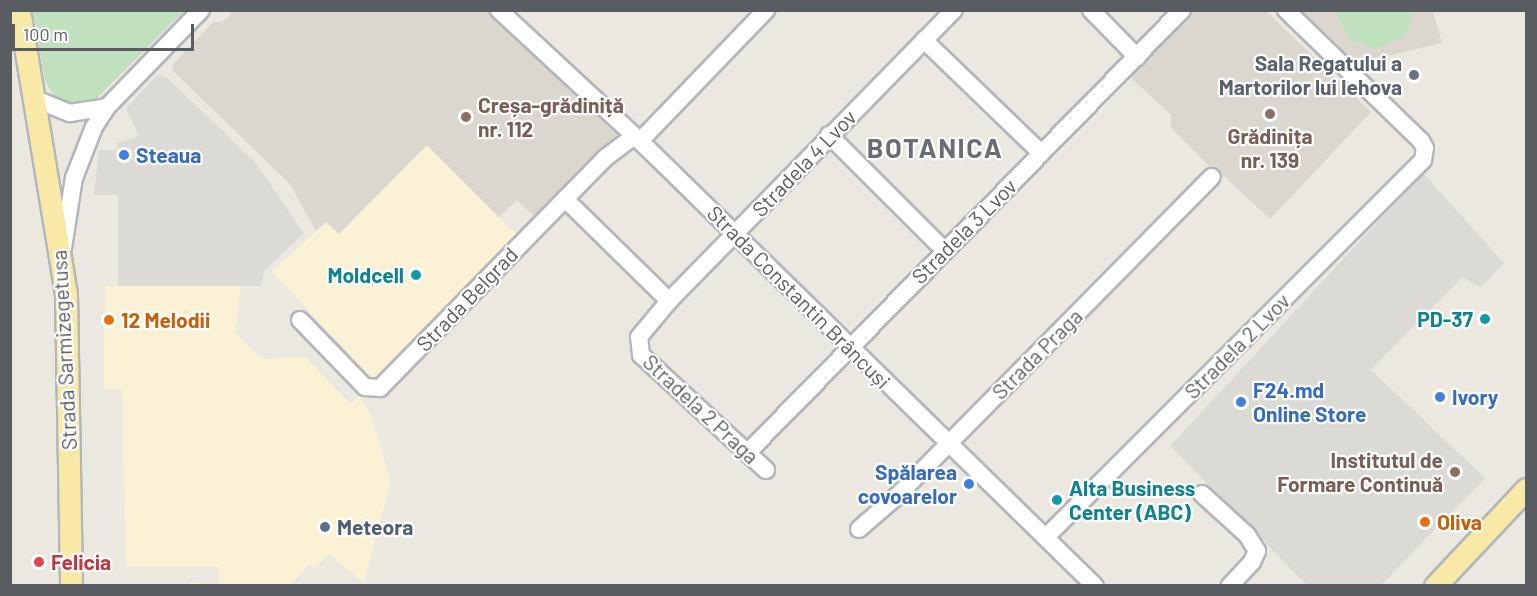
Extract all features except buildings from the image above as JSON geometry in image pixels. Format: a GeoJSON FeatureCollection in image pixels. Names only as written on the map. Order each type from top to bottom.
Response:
{"type":"FeatureCollection","features":[{"type":"Feature","properties":{"kind":"main road","name":"Strada Sarmizegetusa"},"geometry":{"type":"LineString","coordinates":[[19,10],[62,254],[66,295],[71,585]]}},
{"type":"Feature","properties":{"kind":"main road"},"geometry":{"type":"LineString","coordinates":[[1435,585],[1527,489]]}},
{"type":"Feature","properties":{"kind":"street"},"geometry":{"type":"LineString","coordinates":[[62,254],[79,159],[107,107],[201,10]]}},
{"type":"Feature","properties":{"kind":"street","name":"Strada Constantin Brâncuși"},"geometry":{"type":"LineString","coordinates":[[500,10],[637,138],[1095,585]]}},
{"type":"Feature","properties":{"kind":"street","name":"Strada Belgrad"},"geometry":{"type":"LineString","coordinates":[[300,320],[365,387],[377,390],[605,158],[637,138],[766,10]]}},
{"type":"Feature","properties":{"kind":"street","name":"Stradela 4 Lvov"},"geometry":{"type":"LineString","coordinates":[[638,346],[645,328],[669,301],[829,135],[954,10]]}},
{"type":"Feature","properties":{"kind":"street"},"geometry":{"type":"LineString","coordinates":[[1091,10],[1137,57]]}},
{"type":"Feature","properties":{"kind":"street","name":"Stradela 3 Lvov"},"geometry":{"type":"LineString","coordinates":[[748,453],[944,250],[1182,10]]}},
{"type":"Feature","properties":{"kind":"street","name":"Stradela 2 Lvov"},"geometry":{"type":"LineString","coordinates":[[1047,536],[1425,155],[1421,141],[1286,10]]}},
{"type":"Feature","properties":{"kind":"street"},"geometry":{"type":"LineString","coordinates":[[924,40],[1041,153]]}},
{"type":"Feature","properties":{"kind":"street"},"geometry":{"type":"LineString","coordinates":[[35,99],[70,113],[107,107]]}},
{"type":"Feature","properties":{"kind":"street"},"geometry":{"type":"LineString","coordinates":[[829,135],[944,250]]}},
{"type":"Feature","properties":{"kind":"street","name":"Strada Praga"},"geometry":{"type":"LineString","coordinates":[[859,529],[948,443],[1212,177]]}},
{"type":"Feature","properties":{"kind":"street"},"geometry":{"type":"LineString","coordinates":[[565,200],[669,301]]}},
{"type":"Feature","properties":{"kind":"street","name":"Stradela 2 Praga"},"geometry":{"type":"LineString","coordinates":[[638,346],[641,355],[766,470]]}},
{"type":"Feature","properties":{"kind":"street"},"geometry":{"type":"LineString","coordinates":[[1202,494],[1247,535],[1257,551],[1252,562],[1230,585]]}},
{"type":"Feature","properties":{"kind":"shaded area","name":"Creșa-grădiniță nr. 112"},"geometry":{"type":"Polygon","coordinates":[[[228,11],[488,11],[617,135],[536,218],[517,200],[499,217],[427,145],[339,234],[326,222],[316,231],[290,184],[173,71],[172,66],[213,22],[222,22],[231,14],[228,11]]]}},
{"type":"Feature","properties":{"kind":"shaded area","name":"Grădinița nr. 139"},"geometry":{"type":"Polygon","coordinates":[[[1192,11],[1266,11],[1371,112],[1270,219],[1224,176],[1221,178],[1171,128],[1171,115],[1129,76],[1192,11]]]}},
{"type":"Feature","properties":{"kind":"shaded area"},"geometry":{"type":"Polygon","coordinates":[[[1296,11],[1433,11],[1442,43],[1358,63],[1345,58],[1296,11]]]}},
{"type":"Feature","properties":{"kind":"shaded area"},"geometry":{"type":"Polygon","coordinates":[[[157,75],[166,77],[254,161],[304,233],[264,271],[261,286],[118,286],[118,195],[94,195],[99,150],[117,150],[117,143],[139,136],[126,109],[157,75]]]}},
{"type":"Feature","properties":{"kind":"shaded area","name":"Moldcell"},"geometry":{"type":"Polygon","coordinates":[[[427,145],[516,234],[373,379],[272,272],[326,222],[339,233],[427,145]]]}},
{"type":"Feature","properties":{"kind":"shaded area"},"geometry":{"type":"Polygon","coordinates":[[[1423,173],[1504,263],[1481,287],[1462,277],[1371,370],[1485,478],[1381,585],[1307,585],[1170,446],[1423,173]]]}},
{"type":"Feature","properties":{"kind":"shaded area"},"geometry":{"type":"Polygon","coordinates":[[[105,286],[241,286],[235,333],[262,359],[305,357],[351,404],[359,396],[371,415],[391,481],[364,583],[329,554],[315,568],[309,564],[291,585],[219,585],[219,567],[126,567],[122,389],[104,389],[105,286]]]}},
{"type":"Feature","properties":{"kind":"shaded area"},"geometry":{"type":"Polygon","coordinates":[[[190,582],[219,585],[190,585],[190,582]]]}},
{"type":"Feature","properties":{"kind":"green space"},"geometry":{"type":"Polygon","coordinates":[[[33,10],[184,11],[96,99],[72,103],[55,98],[45,81],[33,10]]]}},
{"type":"Feature","properties":{"kind":"green space"},"geometry":{"type":"Polygon","coordinates":[[[1336,11],[1412,11],[1409,27],[1401,38],[1375,49],[1348,38],[1336,11]]]}},
{"type":"Feature","properties":{"kind":"place","name":"Sala Regatului a Martorilor lui Iehova"},"geometry":{"type":"Point","coordinates":[1414,75]}},
{"type":"Feature","properties":{"kind":"place","name":"Grădinița nr. 139"},"geometry":{"type":"Point","coordinates":[1270,114]}},
{"type":"Feature","properties":{"kind":"place","name":"Creșa-grădiniță nr. 112"},"geometry":{"type":"Point","coordinates":[466,117]}},
{"type":"Feature","properties":{"kind":"place","name":"Steaua"},"geometry":{"type":"Point","coordinates":[124,155]}},
{"type":"Feature","properties":{"kind":"place","name":"Moldcell"},"geometry":{"type":"Point","coordinates":[416,275]}},
{"type":"Feature","properties":{"kind":"place","name":"PD-37"},"geometry":{"type":"Point","coordinates":[1485,319]}},
{"type":"Feature","properties":{"kind":"place","name":"12 Melodii"},"geometry":{"type":"Point","coordinates":[109,320]}},
{"type":"Feature","properties":{"kind":"place","name":"Ivory"},"geometry":{"type":"Point","coordinates":[1440,397]}},
{"type":"Feature","properties":{"kind":"place","name":"F24.md Online Store"},"geometry":{"type":"Point","coordinates":[1241,402]}},
{"type":"Feature","properties":{"kind":"place","name":"Institutul de Formare Continuă"},"geometry":{"type":"Point","coordinates":[1455,472]}},
{"type":"Feature","properties":{"kind":"place","name":"Spălarea covoarelor"},"geometry":{"type":"Point","coordinates":[969,484]}},
{"type":"Feature","properties":{"kind":"place","name":"Alta Business Center (ABC)"},"geometry":{"type":"Point","coordinates":[1057,500]}},
{"type":"Feature","properties":{"kind":"place","name":"Oliva"},"geometry":{"type":"Point","coordinates":[1425,522]}},
{"type":"Feature","properties":{"kind":"place","name":"Meteora"},"geometry":{"type":"Point","coordinates":[325,527]}},
{"type":"Feature","properties":{"kind":"place","name":"Felicia"},"geometry":{"type":"Point","coordinates":[39,562]}},
{"type":"Feature","properties":{"kind":"district","name":"BOTANICA"},"geometry":{"type":"Point","coordinates":[935,148]}}]}
